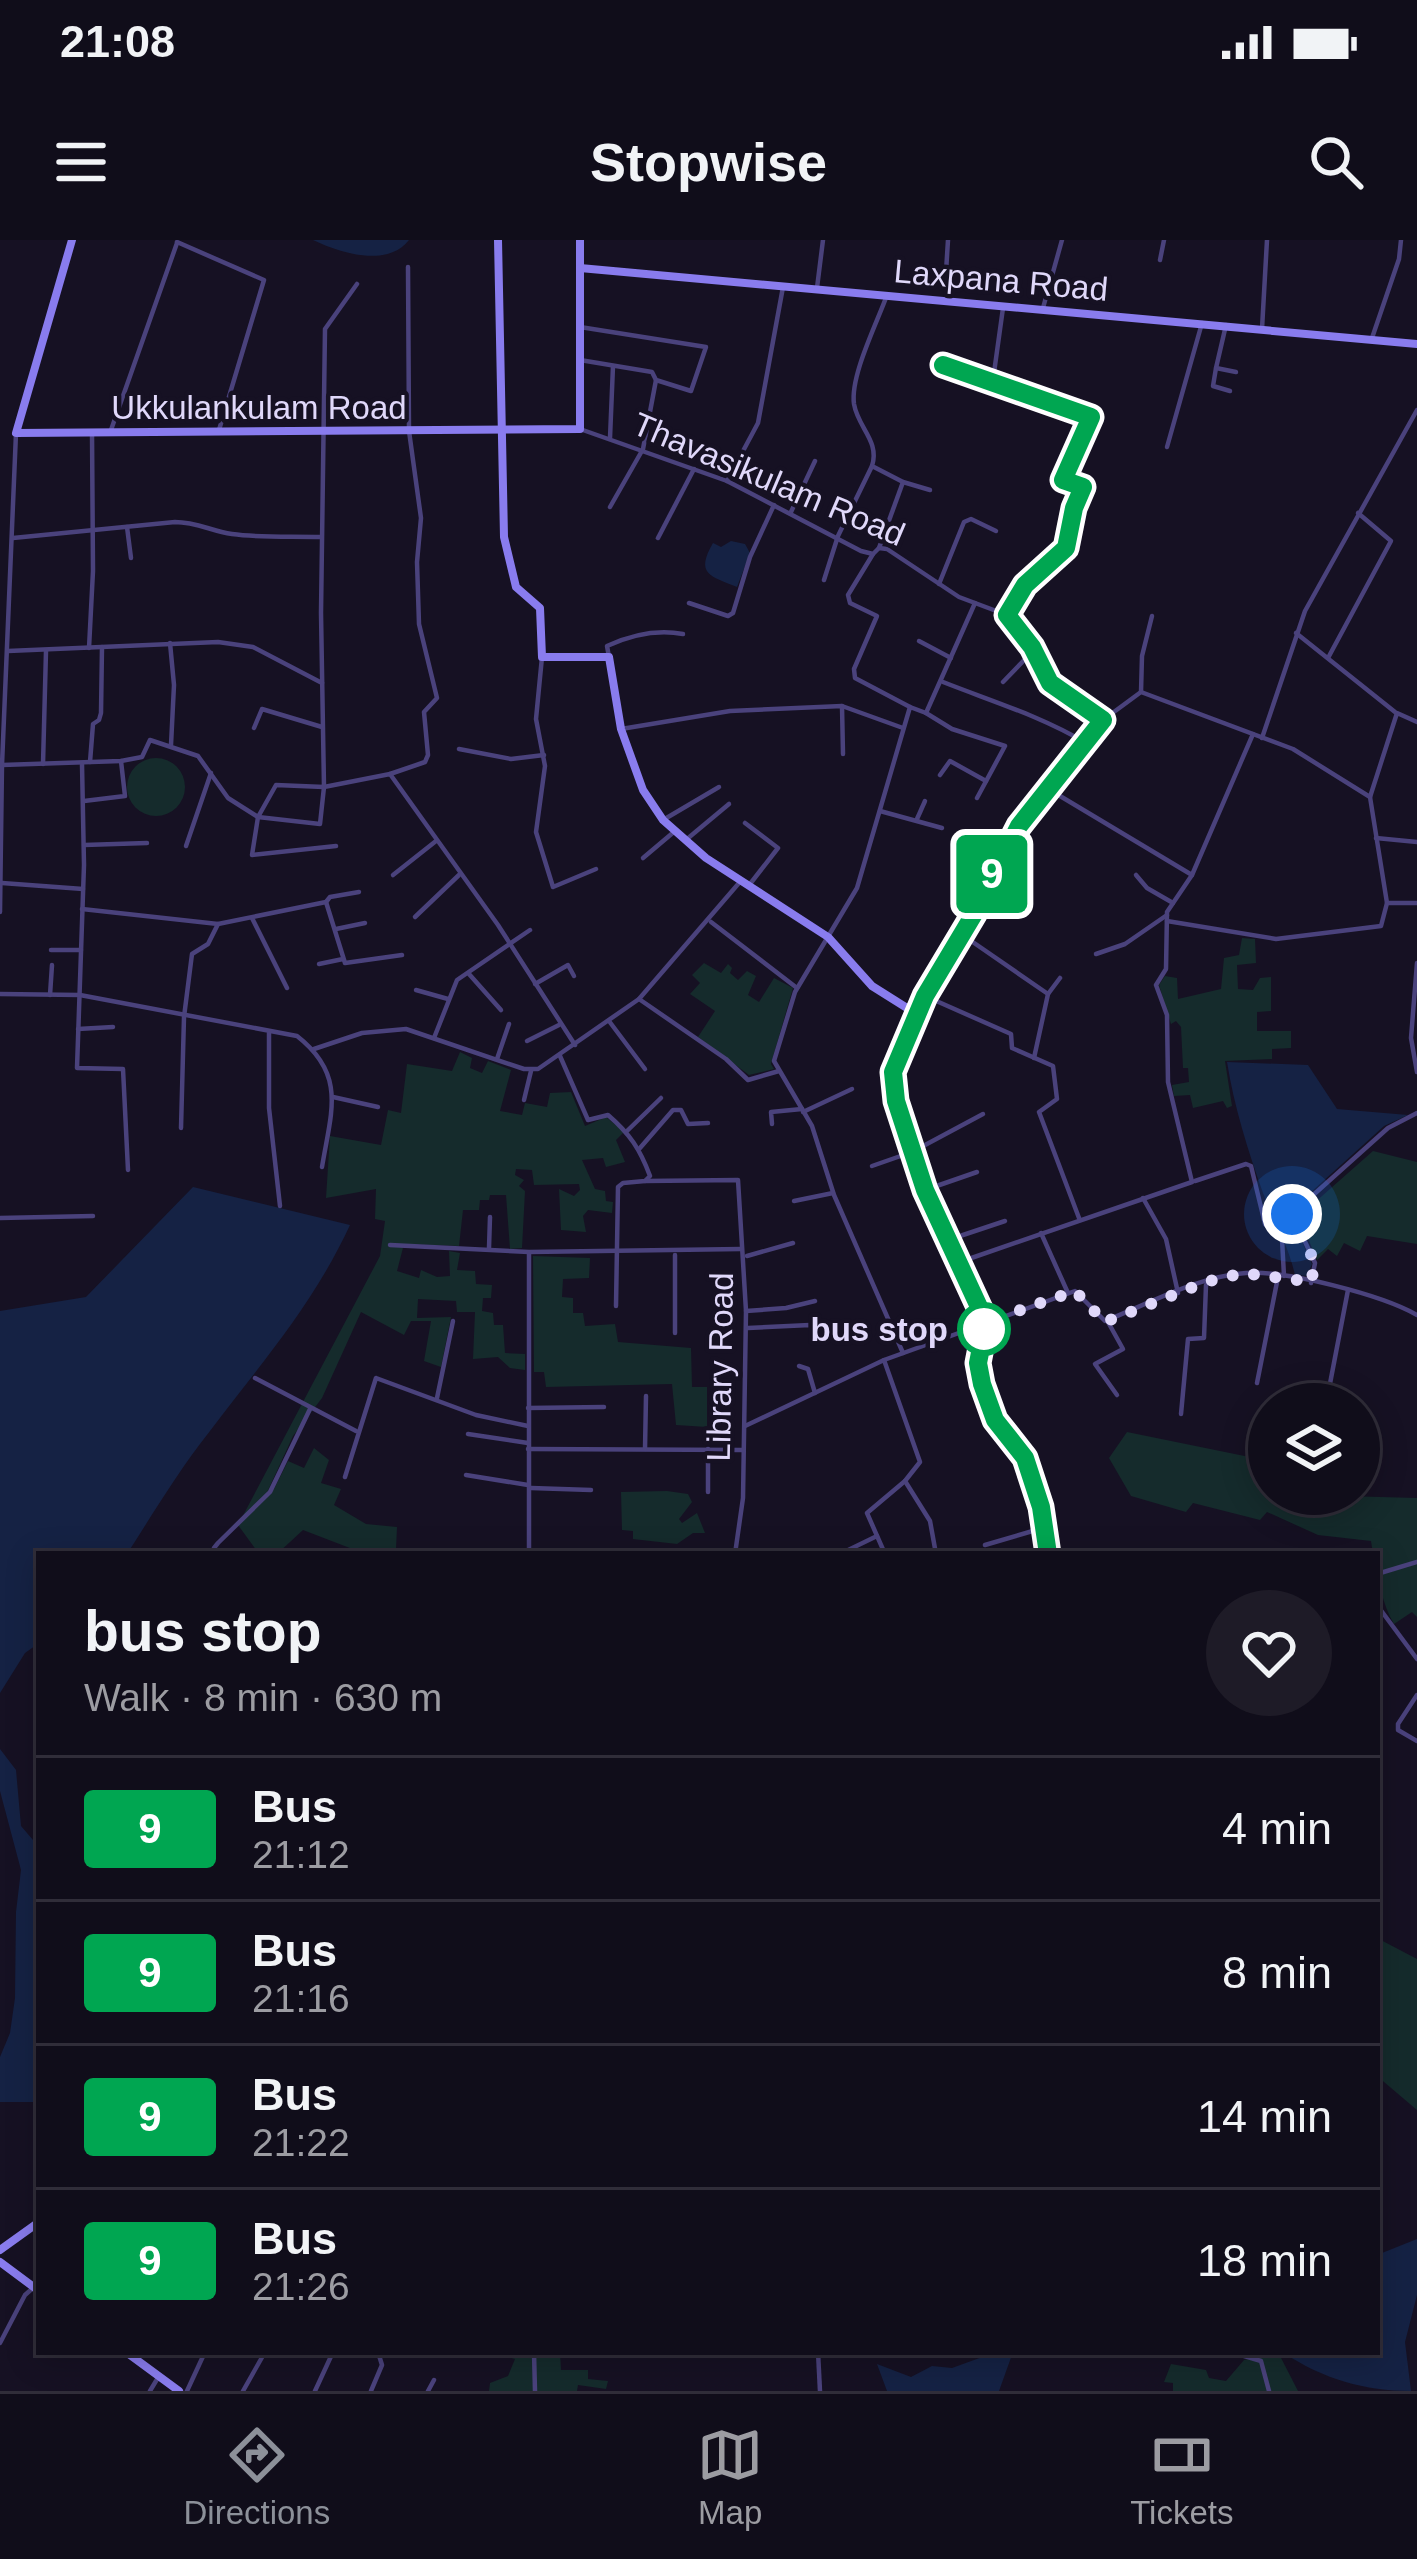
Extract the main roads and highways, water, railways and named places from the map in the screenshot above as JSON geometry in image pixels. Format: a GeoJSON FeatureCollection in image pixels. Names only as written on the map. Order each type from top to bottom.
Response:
{"type":"FeatureCollection","features":[{"type":"Feature","properties":{"kind":"water"},"geometry":{"type":"Polygon","coordinates":[[[313,240],[409,240],[400,249],[376,256],[349,253],[313,240]]]}},
{"type":"Feature","properties":{"kind":"water"},"geometry":{"type":"Polygon","coordinates":[[[731,541],[745,544],[750,553],[737,587],[708,572],[705,561],[713,543],[721,547],[731,541]]]}},
{"type":"Feature","properties":{"kind":"water"},"geometry":{"type":"Polygon","coordinates":[[[1227,1062],[1308,1065],[1337,1109],[1408,1115],[1384,1126],[1289,1212],[1312,1264],[1307,1276],[1295,1275],[1263,1193],[1227,1062]]]}},
{"type":"Feature","properties":{"kind":"water"},"geometry":{"type":"Polygon","coordinates":[[[193,1187],[350,1225],[303,1307],[188,1461],[129,1551],[36,1551],[36,1645],[25,1653],[0,1693],[0,1311],[86,1297],[193,1187]]]}},
{"type":"Feature","properties":{"kind":"water"},"geometry":{"type":"Polygon","coordinates":[[[0,1749],[16,1770],[21,1826],[36,1844],[36,2102],[0,2102],[0,2057],[10,2033],[15,1998],[21,1870],[0,1791],[0,1749]]]}},
{"type":"Feature","properties":{"kind":"water"},"geometry":{"type":"Polygon","coordinates":[[[1417,2239],[1417,2295],[1405,2342],[1411,2391],[1345,2382],[1288,2355],[1380,2355],[1380,2254],[1417,2239]]]}},
{"type":"Feature","properties":{"kind":"water"},"geometry":{"type":"Polygon","coordinates":[[[988,2355],[1012,2355],[999,2391],[887,2391],[877,2364],[911,2377],[932,2366],[952,2368],[988,2355]]]}},
{"type":"Feature","properties":{"kind":"place","name":"bus stop"},"geometry":{"type":"Point","coordinates":[984,1329]}}]}
